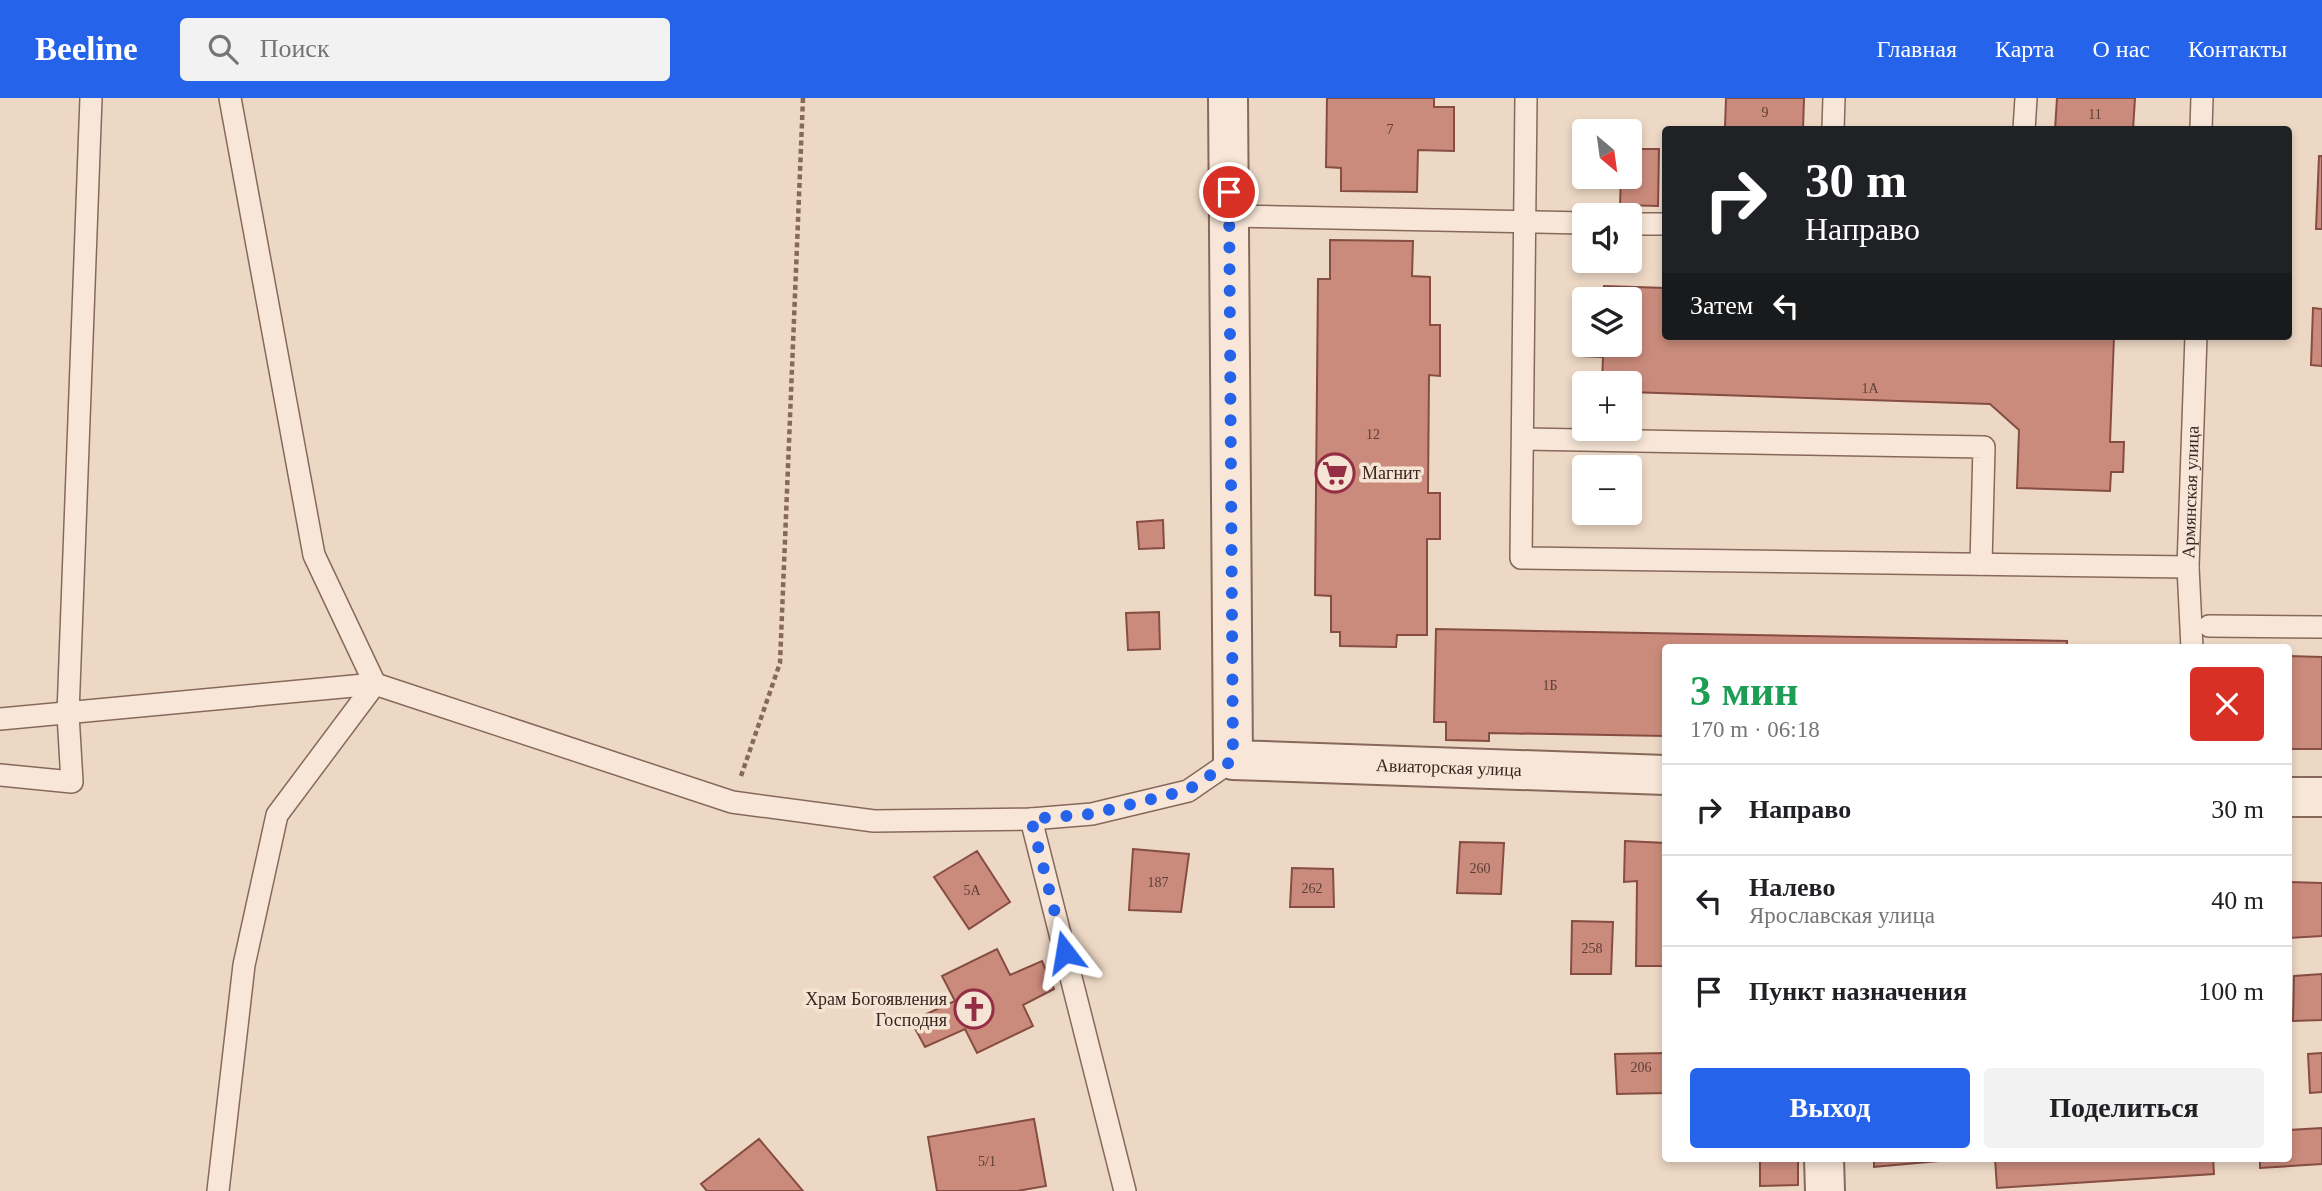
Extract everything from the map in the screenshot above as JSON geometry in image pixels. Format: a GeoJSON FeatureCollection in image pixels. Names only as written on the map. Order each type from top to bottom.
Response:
{"type":"FeatureCollection","features":[{"type":"Feature","properties":{"kind":"street"},"geometry":{"type":"LineString","coordinates":[[1228,98],[1233,760]]}},
{"type":"Feature","properties":{"kind":"street","name":"Авиаторская улица"},"geometry":{"type":"LineString","coordinates":[[1233,760],[1662,775]]}},
{"type":"Feature","properties":{"kind":"street"},"geometry":{"type":"LineString","coordinates":[[2292,797],[2322,797]]}},
{"type":"Feature","properties":{"kind":"street"},"geometry":{"type":"LineString","coordinates":[[1824,1162],[1825,1191]]}},
{"type":"Feature","properties":{"kind":"lane"},"geometry":{"type":"LineString","coordinates":[[0,775],[72,782],[68,714],[91,98]]}},
{"type":"Feature","properties":{"kind":"lane"},"geometry":{"type":"LineString","coordinates":[[230,98],[314,555],[375,684]]}},
{"type":"Feature","properties":{"kind":"lane"},"geometry":{"type":"LineString","coordinates":[[1526,98],[1521,558],[2188,567]]}},
{"type":"Feature","properties":{"kind":"lane"},"geometry":{"type":"LineString","coordinates":[[1833,126],[1834,98]]}},
{"type":"Feature","properties":{"kind":"lane"},"geometry":{"type":"LineString","coordinates":[[2024,126],[2026,98]]}},
{"type":"Feature","properties":{"kind":"lane"},"geometry":{"type":"LineString","coordinates":[[2202,98],[2202,126]]}},
{"type":"Feature","properties":{"kind":"lane"},"geometry":{"type":"LineString","coordinates":[[1229,216],[1572,223]]}},
{"type":"Feature","properties":{"kind":"lane"},"geometry":{"type":"LineString","coordinates":[[1642,224],[1662,225]]}},
{"type":"Feature","properties":{"kind":"lane","name":"Армянская улица"},"geometry":{"type":"LineString","coordinates":[[2192,644],[2188,567],[2196,340]]}},
{"type":"Feature","properties":{"kind":"lane"},"geometry":{"type":"LineString","coordinates":[[1523,439],[1984,447],[1981,565]]}},
{"type":"Feature","properties":{"kind":"lane"},"geometry":{"type":"LineString","coordinates":[[2209,626],[2322,627]]}},
{"type":"Feature","properties":{"kind":"lane"},"geometry":{"type":"LineString","coordinates":[[218,1191],[244,965],[277,815],[375,684]]}},
{"type":"Feature","properties":{"kind":"lane"},"geometry":{"type":"LineString","coordinates":[[0,719],[375,684],[732,802],[874,821],[1031,819],[1092,814],[1188,790],[1233,760]]}},
{"type":"Feature","properties":{"kind":"lane"},"geometry":{"type":"LineString","coordinates":[[1031,819],[1125,1191]]}},
{"type":"Feature","properties":{"kind":"path"},"geometry":{"type":"LineString","coordinates":[[732,802],[780,663],[803,98]]}},
{"type":"Feature","properties":{"kind":"building"},"geometry":{"type":"Polygon","coordinates":[[[1327,98],[1434,98],[1434,107],[1454,107],[1454,151],[1418,150],[1417,192],[1341,191],[1341,168],[1326,167],[1327,98]]]}},
{"type":"Feature","properties":{"kind":"building"},"geometry":{"type":"Polygon","coordinates":[[[1726,98],[1804,98],[1803,126],[1725,126],[1726,98]]]}},
{"type":"Feature","properties":{"kind":"building"},"geometry":{"type":"Polygon","coordinates":[[[2057,98],[2135,98],[2133,126],[2055,126],[2057,98]]]}},
{"type":"Feature","properties":{"kind":"building"},"geometry":{"type":"Polygon","coordinates":[[[1642,149],[1659,149],[1658,206],[1620,203],[1621,189],[1642,189],[1642,149]]]}},
{"type":"Feature","properties":{"kind":"building"},"geometry":{"type":"Polygon","coordinates":[[[2319,156],[2322,156],[2322,229],[2316,229],[2319,156]]]}},
{"type":"Feature","properties":{"kind":"building"},"geometry":{"type":"Polygon","coordinates":[[[1330,240],[1413,241],[1412,276],[1430,277],[1430,325],[1440,325],[1440,376],[1429,375],[1428,493],[1440,493],[1440,539],[1427,539],[1427,635],[1397,635],[1396,647],[1340,646],[1340,632],[1331,632],[1331,596],[1315,595],[1318,279],[1330,279],[1330,240]]]}},
{"type":"Feature","properties":{"kind":"building"},"geometry":{"type":"Polygon","coordinates":[[[1642,287],[1662,288],[1662,340],[2114,340],[2110,442],[2124,442],[2123,472],[2111,472],[2110,491],[2017,488],[2019,430],[1990,404],[1642,392],[1642,371],[1602,371],[1603,357],[1642,357],[1642,287]]]}},
{"type":"Feature","properties":{"kind":"building"},"geometry":{"type":"Polygon","coordinates":[[[2313,308],[2322,309],[2322,366],[2311,365],[2313,308]]]}},
{"type":"Feature","properties":{"kind":"building"},"geometry":{"type":"Polygon","coordinates":[[[1163,520],[1164,548],[1139,549],[1137,522],[1163,520]]]}},
{"type":"Feature","properties":{"kind":"building"},"geometry":{"type":"Polygon","coordinates":[[[1159,612],[1160,649],[1128,650],[1126,613],[1159,612]]]}},
{"type":"Feature","properties":{"kind":"building"},"geometry":{"type":"Polygon","coordinates":[[[1436,629],[2067,641],[2067,644],[1662,644],[1662,736],[1489,733],[1489,741],[1446,740],[1446,722],[1434,722],[1436,629]]]}},
{"type":"Feature","properties":{"kind":"building"},"geometry":{"type":"Polygon","coordinates":[[[2292,656],[2322,657],[2322,749],[2292,749],[2292,656]]]}},
{"type":"Feature","properties":{"kind":"building"},"geometry":{"type":"Polygon","coordinates":[[[1625,841],[1662,843],[1662,966],[1636,966],[1637,881],[1624,882],[1625,841]]]}},
{"type":"Feature","properties":{"kind":"building"},"geometry":{"type":"Polygon","coordinates":[[[1460,842],[1504,843],[1501,894],[1457,893],[1460,842]]]}},
{"type":"Feature","properties":{"kind":"building"},"geometry":{"type":"Polygon","coordinates":[[[1133,849],[1189,854],[1181,912],[1129,910],[1133,849]]]}},
{"type":"Feature","properties":{"kind":"building"},"geometry":{"type":"Polygon","coordinates":[[[977,851],[1010,902],[969,929],[934,877],[977,851]]]}},
{"type":"Feature","properties":{"kind":"building"},"geometry":{"type":"Polygon","coordinates":[[[1292,868],[1333,869],[1334,907],[1290,907],[1292,868]]]}},
{"type":"Feature","properties":{"kind":"building"},"geometry":{"type":"Polygon","coordinates":[[[2292,882],[2322,883],[2322,936],[2292,938],[2292,882]]]}},
{"type":"Feature","properties":{"kind":"building"},"geometry":{"type":"Polygon","coordinates":[[[1572,921],[1613,922],[1611,974],[1571,974],[1572,921]]]}},
{"type":"Feature","properties":{"kind":"building","name":"Храм Богоявления Господня"},"geometry":{"type":"Polygon","coordinates":[[[997,949],[1010,975],[1042,961],[1054,989],[1023,1005],[1033,1026],[977,1053],[965,1029],[925,1047],[911,1021],[955,1001],[942,976],[997,949]]]}},
{"type":"Feature","properties":{"kind":"building"},"geometry":{"type":"Polygon","coordinates":[[[2322,974],[2322,1020],[2293,1021],[2294,976],[2322,974]]]}},
{"type":"Feature","properties":{"kind":"building"},"geometry":{"type":"Polygon","coordinates":[[[1662,1053],[1662,1093],[1617,1094],[1615,1054],[1662,1053]]]}},
{"type":"Feature","properties":{"kind":"building"},"geometry":{"type":"Polygon","coordinates":[[[2322,1053],[2322,1092],[2310,1093],[2308,1054],[2322,1053]]]}},
{"type":"Feature","properties":{"kind":"building"},"geometry":{"type":"Polygon","coordinates":[[[1034,1119],[1046,1186],[1017,1191],[937,1191],[928,1137],[1034,1119]]]}},
{"type":"Feature","properties":{"kind":"building"},"geometry":{"type":"Polygon","coordinates":[[[2322,1128],[2322,1164],[2260,1168],[2260,1162],[2292,1162],[2292,1130],[2322,1128]]]}},
{"type":"Feature","properties":{"kind":"building"},"geometry":{"type":"Polygon","coordinates":[[[759,1139],[803,1191],[707,1191],[701,1184],[759,1139]]]}},
{"type":"Feature","properties":{"kind":"building"},"geometry":{"type":"Polygon","coordinates":[[[1760,1162],[1798,1162],[1798,1185],[1760,1186],[1760,1162]]]}},
{"type":"Feature","properties":{"kind":"building"},"geometry":{"type":"Polygon","coordinates":[[[1874,1162],[1928,1162],[1874,1167],[1874,1162]]]}},
{"type":"Feature","properties":{"kind":"building"},"geometry":{"type":"Polygon","coordinates":[[[1995,1162],[2213,1162],[2214,1174],[1997,1188],[1995,1162]]]}},
{"type":"Feature","properties":{"kind":"place","name":"Магнит"},"geometry":{"type":"Point","coordinates":[1335,473]}},
{"type":"Feature","properties":{"kind":"place","name":"Храм Богоявления Господня"},"geometry":{"type":"Point","coordinates":[974,1009]}},
{"type":"Feature","properties":{"kind":"route"},"geometry":{"type":"LineString","coordinates":[[1065,952],[1031,819],[1092,814],[1188,790],[1233,760],[1229,192]]}}]}
